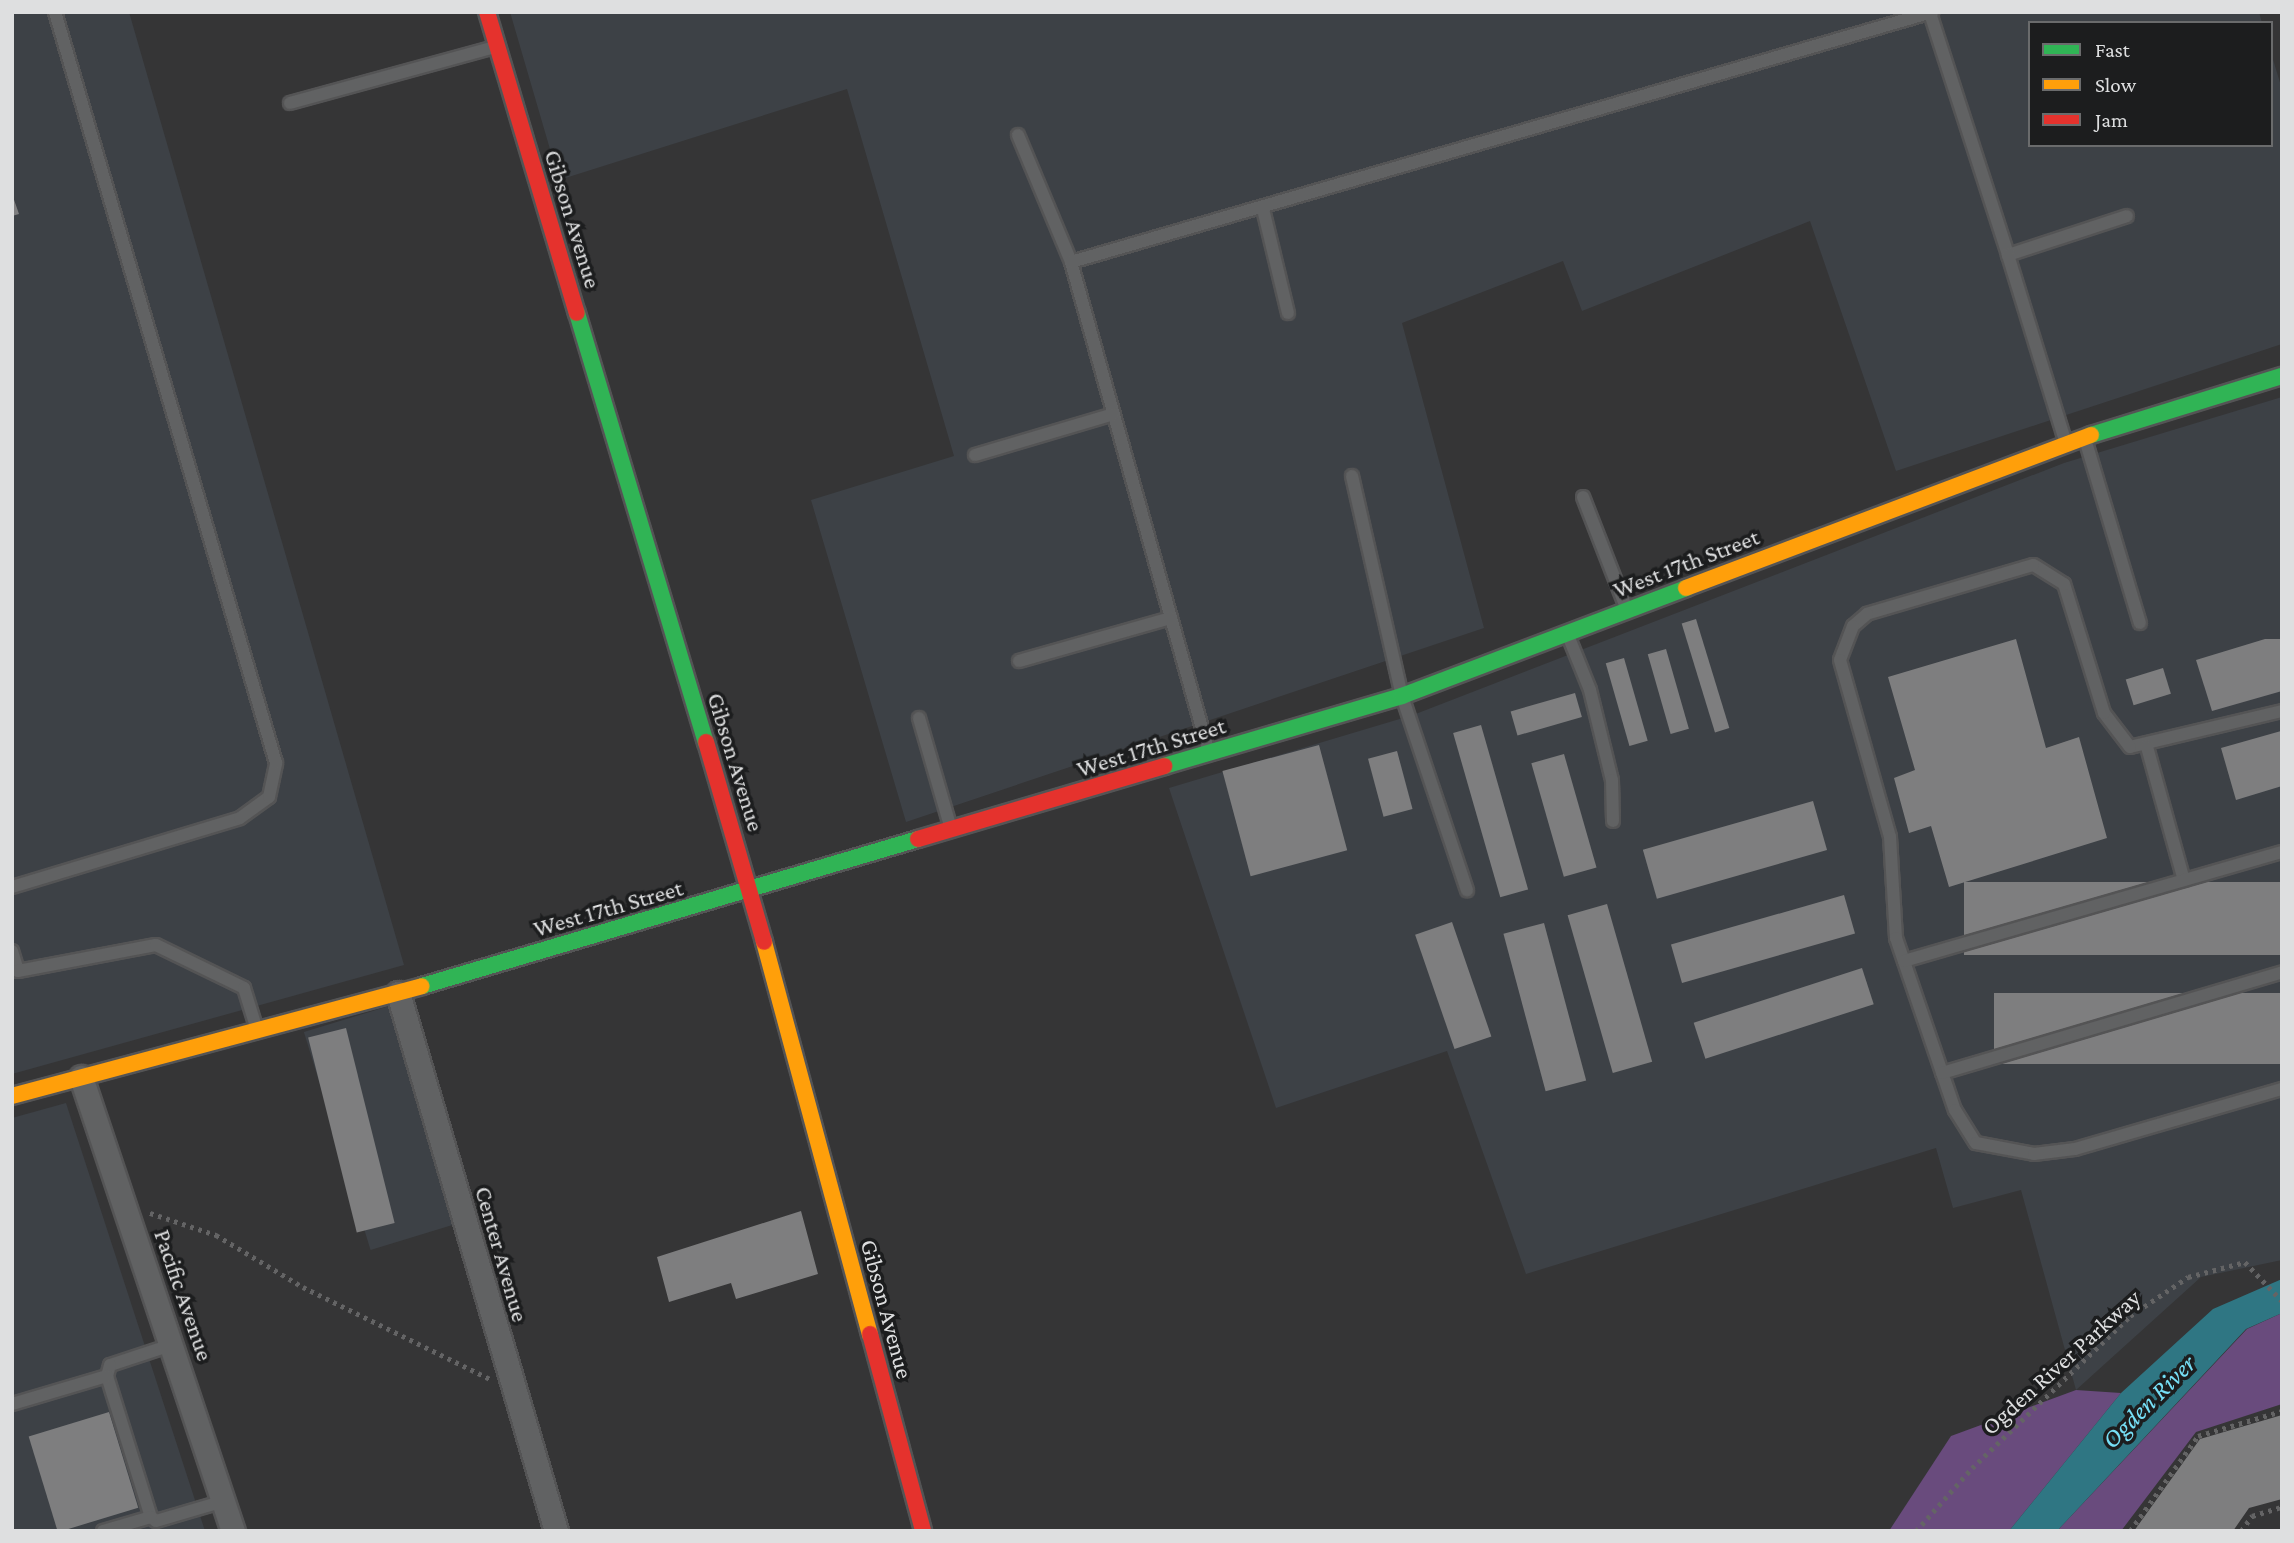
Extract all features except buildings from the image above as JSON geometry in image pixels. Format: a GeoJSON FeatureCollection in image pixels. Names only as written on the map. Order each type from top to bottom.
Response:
{"type":"FeatureCollection","features":[{"type":"Feature","properties":{"kind":"street","name":"Gibson Avenue"},"geometry":{"type":"LineString","coordinates":[[487,12],[750,890],[923,1531]]}},
{"type":"Feature","properties":{"kind":"street","name":"West 17th Street"},"geometry":{"type":"LineString","coordinates":[[12,1096],[398,993],[1402,696],[2084,437],[2282,376]]}},
{"type":"Feature","properties":{"kind":"street","name":"Center Avenue"},"geometry":{"type":"LineString","coordinates":[[398,993],[556,1531]]}},
{"type":"Feature","properties":{"kind":"street","name":"Pacific Avenue"},"geometry":{"type":"LineString","coordinates":[[81,1077],[174,1344],[233,1531]]}},
{"type":"Feature","properties":{"kind":"lane"},"geometry":{"type":"LineString","coordinates":[[12,887],[240,818],[269,797],[276,763],[55,12]]}},
{"type":"Feature","properties":{"kind":"lane"},"geometry":{"type":"LineString","coordinates":[[1071,262],[1263,209],[1931,13],[2066,444]]}},
{"type":"Feature","properties":{"kind":"lane"},"geometry":{"type":"LineString","coordinates":[[290,103],[497,47]]}},
{"type":"Feature","properties":{"kind":"lane"},"geometry":{"type":"LineString","coordinates":[[1018,135],[1071,262],[1209,753]]}},
{"type":"Feature","properties":{"kind":"lane"},"geometry":{"type":"LineString","coordinates":[[1263,209],[1288,313]]}},
{"type":"Feature","properties":{"kind":"lane"},"geometry":{"type":"LineString","coordinates":[[2008,255],[2127,216]]}},
{"type":"Feature","properties":{"kind":"lane"},"geometry":{"type":"LineString","coordinates":[[975,455],[1113,414]]}},
{"type":"Feature","properties":{"kind":"lane"},"geometry":{"type":"LineString","coordinates":[[2084,437],[2140,624]]}},
{"type":"Feature","properties":{"kind":"lane"},"geometry":{"type":"LineString","coordinates":[[1352,476],[1402,696],[1467,890]]}},
{"type":"Feature","properties":{"kind":"lane"},"geometry":{"type":"LineString","coordinates":[[1583,497],[1627,610]]}},
{"type":"Feature","properties":{"kind":"lane"},"geometry":{"type":"LineString","coordinates":[[2282,710],[2147,747],[2130,747],[2111,730],[2075,605],[2051,571],[2033,565],[2004,570],[1893,603],[1853,626],[1840,660],[1889,837],[1890,913],[1942,1073],[1962,1126],[1976,1143],[2034,1154],[2075,1149],[2282,1089]]}},
{"type":"Feature","properties":{"kind":"lane"},"geometry":{"type":"LineString","coordinates":[[1018,661],[1171,618]]}},
{"type":"Feature","properties":{"kind":"lane"},"geometry":{"type":"LineString","coordinates":[[1567,633],[1593,702],[1612,780],[1613,821]]}},
{"type":"Feature","properties":{"kind":"lane"},"geometry":{"type":"LineString","coordinates":[[919,718],[951,830]]}},
{"type":"Feature","properties":{"kind":"lane"},"geometry":{"type":"LineString","coordinates":[[2147,747],[2184,880]]}},
{"type":"Feature","properties":{"kind":"lane"},"geometry":{"type":"LineString","coordinates":[[1904,961],[2282,852]]}},
{"type":"Feature","properties":{"kind":"lane"},"geometry":{"type":"LineString","coordinates":[[12,951],[18,971],[156,945],[244,988],[258,1031]]}},
{"type":"Feature","properties":{"kind":"lane"},"geometry":{"type":"LineString","coordinates":[[1942,1073],[2282,972]]}},
{"type":"Feature","properties":{"kind":"lane"},"geometry":{"type":"LineString","coordinates":[[174,1344],[110,1365],[107,1376],[151,1517],[156,1521],[224,1502]]}},
{"type":"Feature","properties":{"kind":"lane"},"geometry":{"type":"LineString","coordinates":[[12,1404],[107,1376]]}},
{"type":"Feature","properties":{"kind":"lane"},"geometry":{"type":"LineString","coordinates":[[103,1531],[151,1517]]}},
{"type":"Feature","properties":{"kind":"path"},"geometry":{"type":"LineString","coordinates":[[126,1205],[216,1235],[303,1287],[513,1388]]}},
{"type":"Feature","properties":{"kind":"path","name":"Ogden River Parkway"},"geometry":{"type":"LineString","coordinates":[[1916,1531],[1972,1468],[2130,1317],[2188,1277],[2245,1262],[2282,1301]]}},
{"type":"Feature","properties":{"kind":"path"},"geometry":{"type":"LineString","coordinates":[[2130,1531],[2198,1436],[2282,1411]]}},
{"type":"Feature","properties":{"kind":"path"},"geometry":{"type":"LineString","coordinates":[[2241,1531],[2252,1516],[2282,1507]]}},
{"type":"Feature","properties":{"kind":"shaded area"},"geometry":{"type":"Polygon","coordinates":[[[12,12],[129,12],[404,965],[12,1074],[12,12]]]}},
{"type":"Feature","properties":{"kind":"shaded area"},"geometry":{"type":"Polygon","coordinates":[[[510,12],[2259,12],[2261,21],[2028,21],[2028,147],[2273,147],[2273,60],[2282,89],[2282,344],[1896,471],[1810,221],[1582,311],[1563,261],[1402,323],[1484,628],[906,822],[811,500],[954,456],[847,89],[559,180],[510,12]]]}},
{"type":"Feature","properties":{"kind":"shaded area"},"geometry":{"type":"Polygon","coordinates":[[[2282,397],[2282,1260],[2201,1277],[2076,1390],[2021,1190],[1953,1208],[1936,1148],[1526,1274],[1447,1051],[1276,1108],[1169,788],[1413,715],[2064,463],[2282,397]]]}},
{"type":"Feature","properties":{"kind":"shaded area"},"geometry":{"type":"Polygon","coordinates":[[[389,1006],[456,1224],[371,1250],[304,1032],[389,1006]]]}},
{"type":"Feature","properties":{"kind":"shaded area"},"geometry":{"type":"Polygon","coordinates":[[[66,1103],[205,1531],[12,1531],[12,1118],[66,1103]]]}},
{"type":"Feature","properties":{"kind":"shaded area"},"geometry":{"type":"Polygon","coordinates":[[[2282,1313],[2282,1404],[2196,1432],[2121,1531],[2057,1531],[2247,1329],[2282,1313]]]}},
{"type":"Feature","properties":{"kind":"shaded area"},"geometry":{"type":"Polygon","coordinates":[[[2076,1390],[2121,1393],[2009,1531],[1889,1531],[1951,1436],[2076,1390]]]}},
{"type":"Feature","properties":{"kind":"water","name":"Ogden River"},"geometry":{"type":"Polygon","coordinates":[[[2282,1279],[2282,1313],[2246,1329],[2057,1531],[2009,1531],[2121,1393],[2213,1309],[2282,1279]]]}},
{"type":"Feature","properties":{"kind":"traffic: fast"},"geometry":{"type":"LineString","coordinates":[[577,313],[706,742]]}},
{"type":"Feature","properties":{"kind":"traffic: fast"},"geometry":{"type":"LineString","coordinates":[[2091,435],[2282,376]]}},
{"type":"Feature","properties":{"kind":"traffic: fast"},"geometry":{"type":"LineString","coordinates":[[1164,766],[1402,696],[1686,588]]}},
{"type":"Feature","properties":{"kind":"traffic: fast"},"geometry":{"type":"LineString","coordinates":[[422,986],[918,839]]}},
{"type":"Feature","properties":{"kind":"traffic: slow"},"geometry":{"type":"LineString","coordinates":[[1686,588],[2091,435]]}},
{"type":"Feature","properties":{"kind":"traffic: slow"},"geometry":{"type":"LineString","coordinates":[[764,942],[870,1334]]}},
{"type":"Feature","properties":{"kind":"traffic: slow"},"geometry":{"type":"LineString","coordinates":[[12,1096],[422,986]]}},
{"type":"Feature","properties":{"kind":"traffic: jam"},"geometry":{"type":"LineString","coordinates":[[487,12],[577,313]]}},
{"type":"Feature","properties":{"kind":"traffic: jam"},"geometry":{"type":"LineString","coordinates":[[706,742],[764,942]]}},
{"type":"Feature","properties":{"kind":"traffic: jam"},"geometry":{"type":"LineString","coordinates":[[918,839],[1164,766]]}},
{"type":"Feature","properties":{"kind":"traffic: jam"},"geometry":{"type":"LineString","coordinates":[[870,1334],[923,1531]]}}]}
